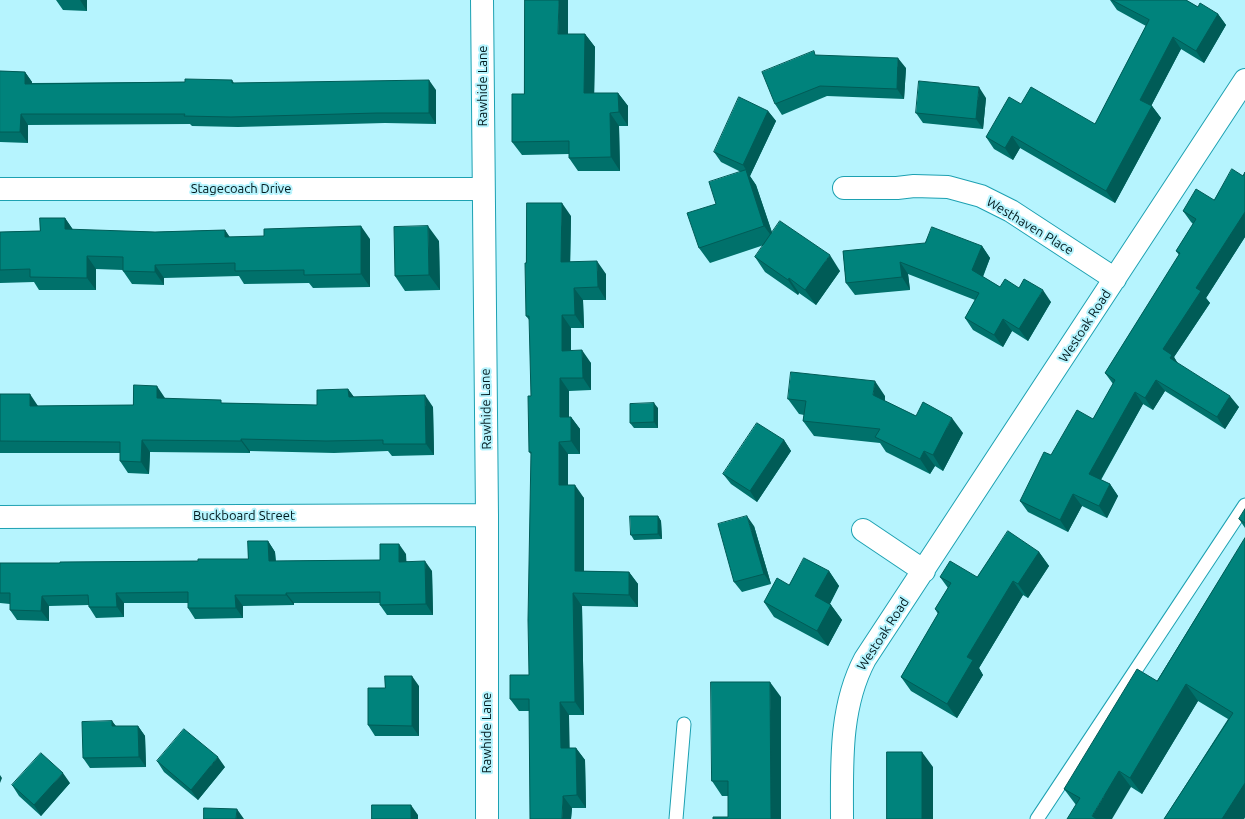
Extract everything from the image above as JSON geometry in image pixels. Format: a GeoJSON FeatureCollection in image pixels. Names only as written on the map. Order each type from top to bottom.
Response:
{"type":"FeatureCollection","features":[{"type":"Feature","properties":{"kind":"street","name":"Rawhide Lane"},"geometry":{"type":"LineString","coordinates":[[482,0],[487,515],[487,819]]}},
{"type":"Feature","properties":{"kind":"street","name":"Westoak Road"},"geometry":{"type":"LineString","coordinates":[[842,819],[842,753],[845,722],[855,678],[865,659],[1245,80]]}},
{"type":"Feature","properties":{"kind":"street","name":"Westhaven Place"},"geometry":{"type":"LineString","coordinates":[[844,188],[898,188],[914,186],[948,187],[981,196],[1011,211],[1115,279]]}},
{"type":"Feature","properties":{"kind":"street","name":"Stagecoach Drive"},"geometry":{"type":"LineString","coordinates":[[0,189],[483,189]]}},
{"type":"Feature","properties":{"kind":"street","name":"Buckboard Street"},"geometry":{"type":"LineString","coordinates":[[0,517],[487,515]]}},
{"type":"Feature","properties":{"kind":"street"},"geometry":{"type":"LineString","coordinates":[[863,530],[924,571]]}},
{"type":"Feature","properties":{"kind":"lane"},"geometry":{"type":"LineString","coordinates":[[1037,819],[1245,505]]}},
{"type":"Feature","properties":{"kind":"lane"},"geometry":{"type":"LineString","coordinates":[[676,819],[684,724]]}},
{"type":"Feature","properties":{"kind":"building"},"geometry":{"type":"Polygon","coordinates":[[[525,0],[559,0],[558,34],[585,34],[584,93],[618,93],[619,112],[610,113],[611,157],[569,158],[569,141],[512,142],[512,94],[524,94],[525,0]]]}},
{"type":"Feature","properties":{"kind":"building"},"geometry":{"type":"Polygon","coordinates":[[[1112,0],[1186,0],[1198,7],[1200,3],[1218,14],[1196,51],[1173,37],[1140,100],[1152,106],[1106,191],[1012,136],[1005,148],[986,137],[1009,97],[1021,104],[1031,87],[1095,124],[1149,20],[1112,0]]]}},
{"type":"Feature","properties":{"kind":"building"},"geometry":{"type":"Polygon","coordinates":[[[814,51],[815,55],[898,58],[897,89],[820,86],[775,104],[762,72],[814,51]]]}},
{"type":"Feature","properties":{"kind":"building"},"geometry":{"type":"Polygon","coordinates":[[[0,71],[25,72],[25,84],[185,82],[185,79],[232,80],[232,83],[429,80],[429,113],[231,117],[184,116],[185,114],[21,114],[20,132],[0,132],[0,71]]]}},
{"type":"Feature","properties":{"kind":"building"},"geometry":{"type":"Polygon","coordinates":[[[919,81],[979,87],[976,119],[916,113],[919,81]]]}},
{"type":"Feature","properties":{"kind":"building"},"geometry":{"type":"Polygon","coordinates":[[[739,97],[768,111],[743,165],[714,152],[739,97]]]}},
{"type":"Feature","properties":{"kind":"building"},"geometry":{"type":"Polygon","coordinates":[[[1232,169],[1243,176],[1245,172],[1245,212],[1196,288],[1201,291],[1163,349],[1172,355],[1170,358],[1230,396],[1217,417],[1156,380],[1145,398],[1135,392],[1089,474],[1110,484],[1099,506],[1073,494],[1060,520],[1020,501],[1044,452],[1051,455],[1077,410],[1093,419],[1115,380],[1105,373],[1180,253],[1176,251],[1196,219],[1183,211],[1196,189],[1214,200],[1232,169]]]}},
{"type":"Feature","properties":{"kind":"building"},"geometry":{"type":"Polygon","coordinates":[[[746,170],[764,226],[699,248],[687,213],[716,204],[709,182],[746,170]]]}},
{"type":"Feature","properties":{"kind":"building"},"geometry":{"type":"Polygon","coordinates":[[[527,203],[562,203],[561,262],[597,261],[598,287],[574,288],[575,315],[562,315],[562,351],[582,350],[583,378],[560,378],[560,417],[571,417],[571,441],[559,442],[559,485],[575,485],[575,571],[629,572],[629,595],[573,593],[575,702],[560,702],[561,748],[576,748],[577,795],[563,796],[562,819],[530,819],[529,699],[510,699],[510,675],[529,675],[528,620],[531,452],[529,452],[528,396],[531,396],[529,316],[526,316],[525,263],[527,203]]]}},
{"type":"Feature","properties":{"kind":"building"},"geometry":{"type":"Polygon","coordinates":[[[40,218],[65,218],[65,229],[155,232],[225,230],[225,237],[264,236],[264,229],[361,226],[361,274],[304,275],[304,270],[235,271],[235,263],[155,265],[155,272],[123,271],[123,257],[87,256],[87,278],[30,277],[30,269],[0,270],[0,232],[40,231],[40,218]]]}},
{"type":"Feature","properties":{"kind":"building"},"geometry":{"type":"Polygon","coordinates":[[[780,221],[830,255],[805,290],[789,278],[788,280],[755,257],[780,221]]]}},
{"type":"Feature","properties":{"kind":"building"},"geometry":{"type":"Polygon","coordinates":[[[428,226],[429,275],[395,276],[394,227],[428,226]]]}},
{"type":"Feature","properties":{"kind":"building"},"geometry":{"type":"Polygon","coordinates":[[[932,227],[982,246],[972,270],[1000,287],[1005,279],[1019,288],[1024,279],[1043,290],[1019,329],[1003,319],[994,335],[965,318],[979,293],[900,262],[902,277],[846,283],[843,251],[925,243],[932,227]]]}},
{"type":"Feature","properties":{"kind":"building"},"geometry":{"type":"Polygon","coordinates":[[[791,372],[875,381],[873,395],[916,416],[923,402],[952,418],[933,455],[924,451],[920,459],[875,437],[880,429],[803,421],[806,401],[788,399],[791,372]]]}},
{"type":"Feature","properties":{"kind":"building"},"geometry":{"type":"Polygon","coordinates":[[[134,385],[157,386],[157,398],[221,400],[221,403],[317,405],[317,390],[348,389],[349,397],[425,395],[426,444],[383,444],[383,440],[142,440],[141,462],[120,461],[120,442],[0,441],[0,394],[30,394],[30,406],[133,405],[134,385]]]}},
{"type":"Feature","properties":{"kind":"building"},"geometry":{"type":"Polygon","coordinates":[[[654,403],[654,422],[630,423],[630,404],[654,403]]]}},
{"type":"Feature","properties":{"kind":"building"},"geometry":{"type":"Polygon","coordinates":[[[757,423],[784,440],[750,491],[723,474],[757,423]]]}},
{"type":"Feature","properties":{"kind":"building"},"geometry":{"type":"Polygon","coordinates":[[[1245,509],[1245,523],[1239,519],[1245,509]]]}},
{"type":"Feature","properties":{"kind":"building"},"geometry":{"type":"Polygon","coordinates":[[[630,516],[658,516],[658,534],[631,535],[630,516]]]}},
{"type":"Feature","properties":{"kind":"building"},"geometry":{"type":"Polygon","coordinates":[[[747,516],[764,574],[734,582],[718,524],[747,516]]]}},
{"type":"Feature","properties":{"kind":"building"},"geometry":{"type":"Polygon","coordinates":[[[1008,531],[1039,552],[1018,584],[1013,581],[967,657],[973,660],[947,704],[901,677],[939,612],[935,609],[951,583],[940,577],[950,561],[977,577],[1008,531]]]}},
{"type":"Feature","properties":{"kind":"building"},"geometry":{"type":"Polygon","coordinates":[[[1245,538],[1245,783],[1222,819],[1164,819],[1233,713],[1186,684],[1130,778],[1119,771],[1092,816],[1097,819],[1067,819],[1080,798],[1064,789],[1137,669],[1157,681],[1245,538]]]}},
{"type":"Feature","properties":{"kind":"building"},"geometry":{"type":"Polygon","coordinates":[[[248,541],[268,541],[269,561],[380,560],[380,544],[399,544],[399,562],[425,561],[426,604],[380,605],[380,592],[286,593],[286,595],[235,595],[236,608],[188,608],[188,592],[116,593],[117,607],[89,607],[88,595],[42,596],[41,611],[10,610],[10,593],[0,593],[0,563],[248,559],[248,541]]]}},
{"type":"Feature","properties":{"kind":"building"},"geometry":{"type":"Polygon","coordinates":[[[804,558],[829,571],[815,596],[831,605],[817,631],[764,602],[777,578],[789,585],[804,558]]]}},
{"type":"Feature","properties":{"kind":"building"},"geometry":{"type":"Polygon","coordinates":[[[385,676],[412,676],[412,726],[368,725],[368,688],[385,688],[385,676]]]}},
{"type":"Feature","properties":{"kind":"building"},"geometry":{"type":"Polygon","coordinates":[[[711,682],[770,682],[771,819],[713,819],[713,817],[728,817],[728,781],[712,781],[711,682]]]}},
{"type":"Feature","properties":{"kind":"building"},"geometry":{"type":"Polygon","coordinates":[[[112,721],[112,726],[138,726],[139,757],[83,758],[82,722],[112,721]]]}},
{"type":"Feature","properties":{"kind":"building"},"geometry":{"type":"Polygon","coordinates":[[[184,729],[218,757],[191,790],[157,761],[184,729]]]}},
{"type":"Feature","properties":{"kind":"building"},"geometry":{"type":"Polygon","coordinates":[[[887,752],[922,752],[922,819],[887,819],[887,752]]]}},
{"type":"Feature","properties":{"kind":"building"},"geometry":{"type":"Polygon","coordinates":[[[41,753],[63,773],[34,805],[12,785],[41,753]]]}},
{"type":"Feature","properties":{"kind":"building"},"geometry":{"type":"Polygon","coordinates":[[[372,805],[411,805],[411,819],[372,819],[372,805]]]}},
{"type":"Feature","properties":{"kind":"building"},"geometry":{"type":"Polygon","coordinates":[[[204,808],[237,809],[236,819],[204,819],[204,808]]]}}]}
